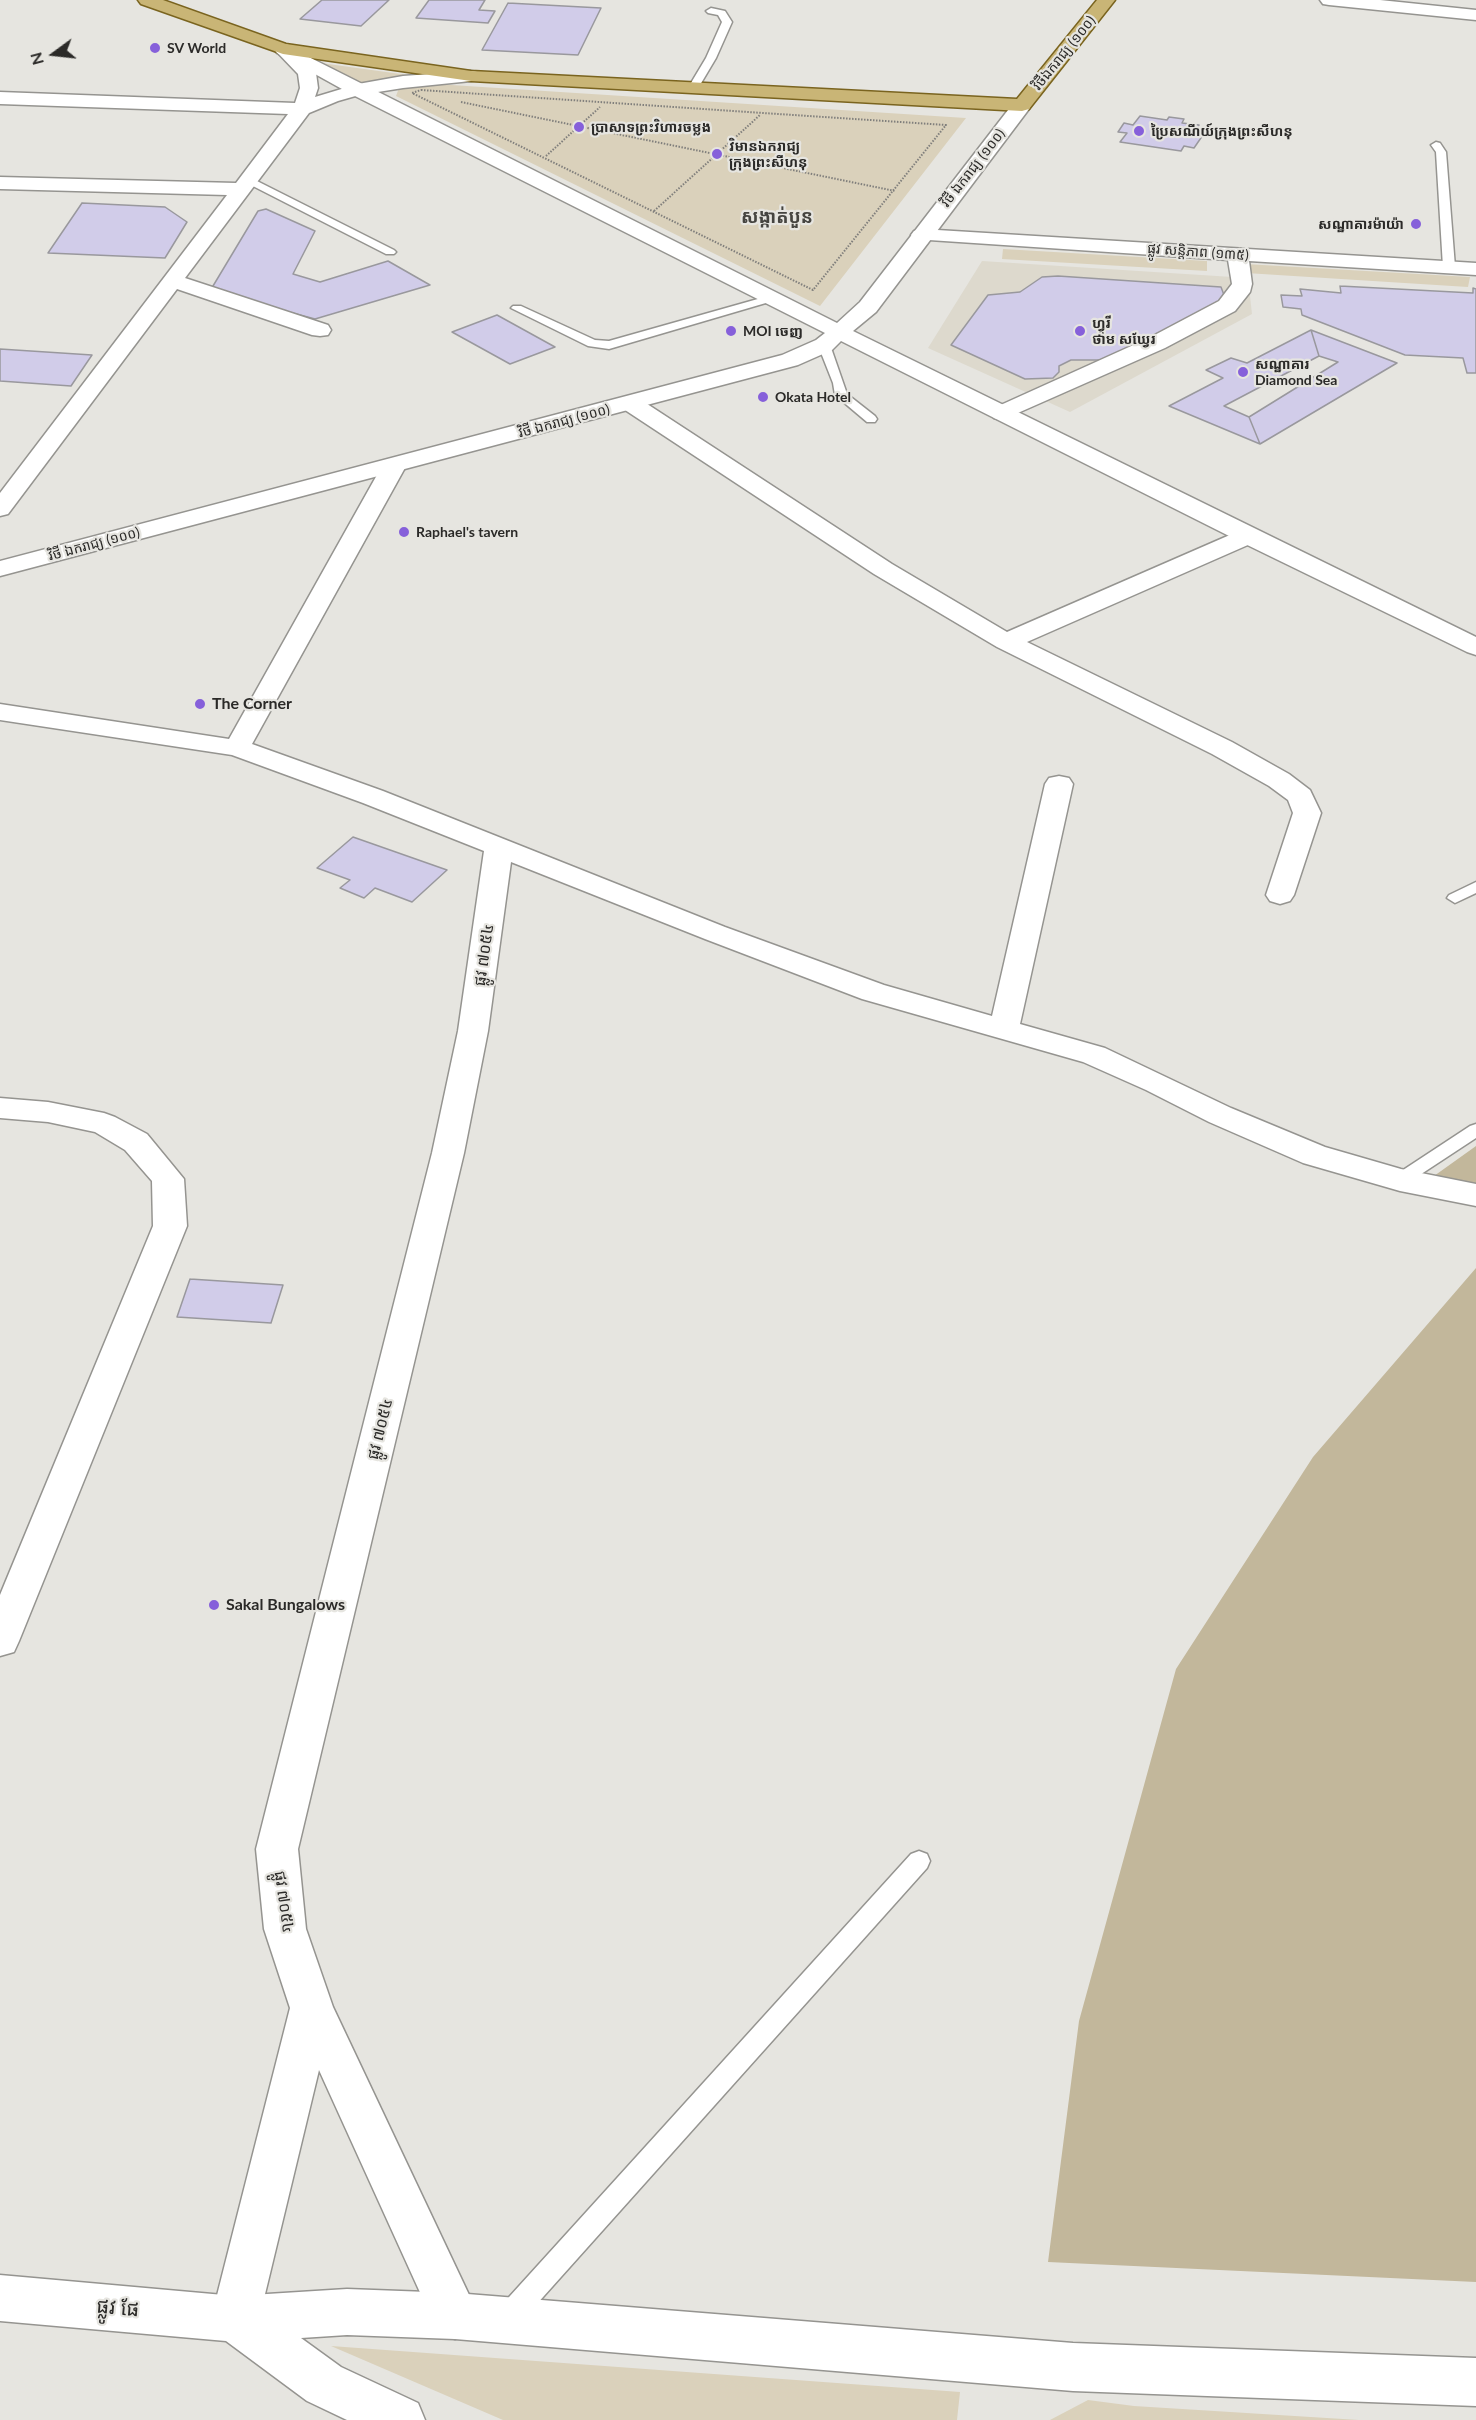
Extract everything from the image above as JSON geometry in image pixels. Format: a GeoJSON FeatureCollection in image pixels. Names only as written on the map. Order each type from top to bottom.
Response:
{"type":"FeatureCollection","features":[{"type":"Feature","properties":{"kind":"main road"},"geometry":{"type":"LineString","coordinates":[[147,0],[283,49],[471,76],[1022,105]]}},
{"type":"Feature","properties":{"kind":"main road","name":"វិថីឯករាជ្យ (១០០)"},"geometry":{"type":"LineString","coordinates":[[1022,105],[1106,0]]}},
{"type":"Feature","properties":{"kind":"street"},"geometry":{"type":"LineString","coordinates":[[1329,0],[1476,15]]}},
{"type":"Feature","properties":{"kind":"street"},"geometry":{"type":"LineString","coordinates":[[283,49],[358,90],[772,298],[831,338],[1002,413],[1476,647]]}},
{"type":"Feature","properties":{"kind":"street"},"geometry":{"type":"LineString","coordinates":[[0,509],[302,109],[309,88],[307,73],[283,49]]}},
{"type":"Feature","properties":{"kind":"street"},"geometry":{"type":"LineString","coordinates":[[0,98],[302,109],[331,97],[358,90],[403,82],[471,76]]}},
{"type":"Feature","properties":{"kind":"street","name":"វិថី ឯករាជ្យ (១០០)"},"geometry":{"type":"LineString","coordinates":[[0,569],[790,360],[831,338],[868,307],[1022,105]]}},
{"type":"Feature","properties":{"kind":"street"},"geometry":{"type":"LineString","coordinates":[[0,183],[245,184]]}},
{"type":"Feature","properties":{"kind":"street","name":"ផ្លូវ សន្តិភាព (១៣៥)"},"geometry":{"type":"LineString","coordinates":[[921,235],[1476,269]]}},
{"type":"Feature","properties":{"kind":"street"},"geometry":{"type":"LineString","coordinates":[[1002,413],[1157,344],[1227,306],[1239,292],[1242,284],[1237,254]]}},
{"type":"Feature","properties":{"kind":"street"},"geometry":{"type":"LineString","coordinates":[[173,281],[320,330]]}},
{"type":"Feature","properties":{"kind":"street"},"geometry":{"type":"LineString","coordinates":[[630,403],[883,569],[1006,642],[1222,748],[1279,780],[1300,796],[1307,813],[1280,895]]}},
{"type":"Feature","properties":{"kind":"street"},"geometry":{"type":"LineString","coordinates":[[237,748],[394,466]]}},
{"type":"Feature","properties":{"kind":"street"},"geometry":{"type":"LineString","coordinates":[[0,471],[28,473]]}},
{"type":"Feature","properties":{"kind":"street"},"geometry":{"type":"LineString","coordinates":[[1006,642],[1248,536]]}},
{"type":"Feature","properties":{"kind":"street"},"geometry":{"type":"LineString","coordinates":[[0,712],[237,748],[499,846],[716,933],[873,992],[1094,1055],[1157,1083],[1220,1115],[1314,1155],[1400,1180],[1476,1195]]}},
{"type":"Feature","properties":{"kind":"street"},"geometry":{"type":"LineString","coordinates":[[1004,1029],[1059,784]]}},
{"type":"Feature","properties":{"kind":"street","name":"ផ្លូវ ៧០៥៤"},"geometry":{"type":"LineString","coordinates":[[455,2316],[312,2008],[285,1929],[277,1849],[448,1153],[473,1031],[499,846]]}},
{"type":"Feature","properties":{"kind":"street"},"geometry":{"type":"LineString","coordinates":[[0,1107],[48,1112],[104,1124],[136,1142],[168,1179],[170,1226],[0,1641]]}},
{"type":"Feature","properties":{"kind":"street"},"geometry":{"type":"LineString","coordinates":[[312,2008],[235,2319],[324,2384],[401,2420]]}},
{"type":"Feature","properties":{"kind":"street","name":"ផ្លូវ ផែ"},"geometry":{"type":"LineString","coordinates":[[0,2298],[235,2319],[347,2312],[455,2316],[1073,2367],[1476,2382]]}},
{"type":"Feature","properties":{"kind":"lane"},"geometry":{"type":"LineString","coordinates":[[693,88],[711,58],[727,22],[722,13],[711,11]]}},
{"type":"Feature","properties":{"kind":"lane"},"geometry":{"type":"LineString","coordinates":[[1436,145],[1441,152],[1449,267]]}},
{"type":"Feature","properties":{"kind":"lane"},"geometry":{"type":"LineString","coordinates":[[245,184],[390,252]]}},
{"type":"Feature","properties":{"kind":"lane"},"geometry":{"type":"LineString","coordinates":[[517,308],[592,343],[609,345],[772,298]]}},
{"type":"Feature","properties":{"kind":"lane"},"geometry":{"type":"LineString","coordinates":[[831,338],[842,395],[871,419]]}},
{"type":"Feature","properties":{"kind":"lane"},"geometry":{"type":"LineString","coordinates":[[1455,898],[1476,887]]}},
{"type":"Feature","properties":{"kind":"lane"},"geometry":{"type":"LineString","coordinates":[[1400,1180],[1476,1130]]}},
{"type":"Feature","properties":{"kind":"lane"},"geometry":{"type":"LineString","coordinates":[[506,2320],[919,1861]]}},
{"type":"Feature","properties":{"kind":"path"},"geometry":{"type":"LineString","coordinates":[[421,90],[946,125],[813,290],[412,92],[421,90]]}},
{"type":"Feature","properties":{"kind":"path"},"geometry":{"type":"LineString","coordinates":[[412,92],[433,97]]}},
{"type":"Feature","properties":{"kind":"path"},"geometry":{"type":"LineString","coordinates":[[455,101],[895,191]]}},
{"type":"Feature","properties":{"kind":"path"},"geometry":{"type":"LineString","coordinates":[[545,157],[605,102]]}},
{"type":"Feature","properties":{"kind":"path"},"geometry":{"type":"LineString","coordinates":[[654,212],[762,113]]}},
{"type":"Feature","properties":{"kind":"shaded area"},"geometry":{"type":"Polygon","coordinates":[[[321,63],[415,76],[361,84],[321,63]]]}},
{"type":"Feature","properties":{"kind":"shaded area"},"geometry":{"type":"Polygon","coordinates":[[[420,83],[966,118],[820,306],[396,96],[399,88],[420,83]]]}},
{"type":"Feature","properties":{"kind":"shaded area"},"geometry":{"type":"Polygon","coordinates":[[[1003,249],[1207,261],[1207,271],[1002,259],[1003,249]]]}},
{"type":"Feature","properties":{"kind":"shaded area","name":"ហ្វូរី ថាម សឃ្វែរ"},"geometry":{"type":"Polygon","coordinates":[[[982,261],[1248,278],[1252,314],[1070,412],[928,348],[982,261]]]}},
{"type":"Feature","properties":{"kind":"shaded area"},"geometry":{"type":"Polygon","coordinates":[[[1245,264],[1470,277],[1468,287],[1246,273],[1245,264]]]}},
{"type":"Feature","properties":{"kind":"shaded area"},"geometry":{"type":"Polygon","coordinates":[[[1476,1146],[1476,1202],[1420,1186],[1476,1146]]]}},
{"type":"Feature","properties":{"kind":"shaded area"},"geometry":{"type":"Polygon","coordinates":[[[1476,1268],[1476,2282],[1048,2262],[1079,2021],[1176,1669],[1313,1457],[1476,1268]]]}},
{"type":"Feature","properties":{"kind":"shaded area"},"geometry":{"type":"Polygon","coordinates":[[[331,2346],[960,2392],[957,2420],[503,2420],[331,2346]]]}},
{"type":"Feature","properties":{"kind":"shaded area"},"geometry":{"type":"Polygon","coordinates":[[[1088,2400],[1134,2406],[1359,2420],[1050,2420],[1088,2400]]]}},
{"type":"Feature","properties":{"kind":"building"},"geometry":{"type":"Polygon","coordinates":[[[322,0],[389,0],[361,26],[300,19],[322,0]]]}},
{"type":"Feature","properties":{"kind":"building"},"geometry":{"type":"Polygon","coordinates":[[[429,0],[485,0],[479,10],[495,11],[488,23],[416,18],[429,0]]]}},
{"type":"Feature","properties":{"kind":"building"},"geometry":{"type":"Polygon","coordinates":[[[508,3],[601,8],[578,55],[482,50],[508,3]]]}},
{"type":"Feature","properties":{"kind":"building"},"geometry":{"type":"Polygon","coordinates":[[[1140,116],[1167,120],[1169,117],[1184,119],[1182,123],[1199,125],[1196,130],[1205,132],[1194,148],[1184,146],[1181,151],[1120,142],[1127,133],[1118,132],[1124,123],[1133,125],[1140,116]]]}},
{"type":"Feature","properties":{"kind":"building"},"geometry":{"type":"Polygon","coordinates":[[[82,203],[165,207],[187,222],[165,258],[48,253],[82,203]]]}},
{"type":"Feature","properties":{"kind":"building"},"geometry":{"type":"Polygon","coordinates":[[[266,209],[315,231],[293,274],[320,282],[388,261],[430,285],[315,319],[210,291],[258,211],[266,209]]]}},
{"type":"Feature","properties":{"kind":"building"},"geometry":{"type":"Polygon","coordinates":[[[1058,276],[1221,287],[1224,295],[1216,305],[1113,360],[1071,360],[1059,366],[1059,372],[1053,378],[1025,379],[951,345],[988,295],[1020,292],[1042,277],[1058,276]]]}},
{"type":"Feature","properties":{"kind":"building"},"geometry":{"type":"Polygon","coordinates":[[[1340,286],[1473,293],[1473,288],[1476,289],[1476,373],[1467,373],[1463,358],[1405,355],[1302,315],[1301,309],[1283,307],[1281,295],[1302,296],[1300,289],[1341,293],[1340,286]]]}},
{"type":"Feature","properties":{"kind":"building"},"geometry":{"type":"Polygon","coordinates":[[[497,315],[555,347],[510,364],[452,332],[497,315]]]}},
{"type":"Feature","properties":{"kind":"building"},"geometry":{"type":"Polygon","coordinates":[[[1311,330],[1319,356],[1224,406],[1249,417],[1260,444],[1169,406],[1223,378],[1206,370],[1231,358],[1247,363],[1311,330]]]}},
{"type":"Feature","properties":{"kind":"building"},"geometry":{"type":"Polygon","coordinates":[[[1311,330],[1397,363],[1260,444],[1249,417],[1338,362],[1319,356],[1311,330]]]}},
{"type":"Feature","properties":{"kind":"building"},"geometry":{"type":"Polygon","coordinates":[[[0,349],[92,355],[71,386],[0,381],[0,349]]]}},
{"type":"Feature","properties":{"kind":"building"},"geometry":{"type":"Polygon","coordinates":[[[353,837],[447,870],[412,902],[375,888],[364,898],[340,888],[350,880],[317,868],[353,837]]]}},
{"type":"Feature","properties":{"kind":"building"},"geometry":{"type":"Polygon","coordinates":[[[190,1279],[283,1285],[271,1323],[177,1317],[190,1279]]]}},
{"type":"Feature","properties":{"kind":"place","name":"SV World"},"geometry":{"type":"Point","coordinates":[155,48]}},
{"type":"Feature","properties":{"kind":"place","name":"ប្រាសាទព្រះវិហារចម្លង"},"geometry":{"type":"Point","coordinates":[579,127]}},
{"type":"Feature","properties":{"kind":"place","name":"ប្រៃសណីយ៍ក្រុងព្រះសីហនុ"},"geometry":{"type":"Point","coordinates":[1139,131]}},
{"type":"Feature","properties":{"kind":"place","name":"វិមានឯករាជ្យ ក្រុងព្រះសីហនុ"},"geometry":{"type":"Point","coordinates":[717,154]}},
{"type":"Feature","properties":{"kind":"place","name":"សណ្ឋាគារម៉ាយ៉ា"},"geometry":{"type":"Point","coordinates":[1416,224]}},
{"type":"Feature","properties":{"kind":"place","name":"MOI ចេញ"},"geometry":{"type":"Point","coordinates":[731,331]}},
{"type":"Feature","properties":{"kind":"place","name":"ហ្វូរី ថាម សឃ្វែរ"},"geometry":{"type":"Point","coordinates":[1080,331]}},
{"type":"Feature","properties":{"kind":"place","name":"សណ្ឋាគារ Diamond Sea"},"geometry":{"type":"Point","coordinates":[1243,372]}},
{"type":"Feature","properties":{"kind":"place","name":"Okata Hotel"},"geometry":{"type":"Point","coordinates":[763,397]}},
{"type":"Feature","properties":{"kind":"place","name":"Raphael's tavern"},"geometry":{"type":"Point","coordinates":[404,532]}},
{"type":"Feature","properties":{"kind":"place","name":"The Corner"},"geometry":{"type":"Point","coordinates":[200,704]}},
{"type":"Feature","properties":{"kind":"place","name":"Sakal Bungalows"},"geometry":{"type":"Point","coordinates":[214,1605]}},
{"type":"Feature","properties":{"kind":"district","name":"សង្កាត់បួន"},"geometry":{"type":"Point","coordinates":[777,217]}}]}
